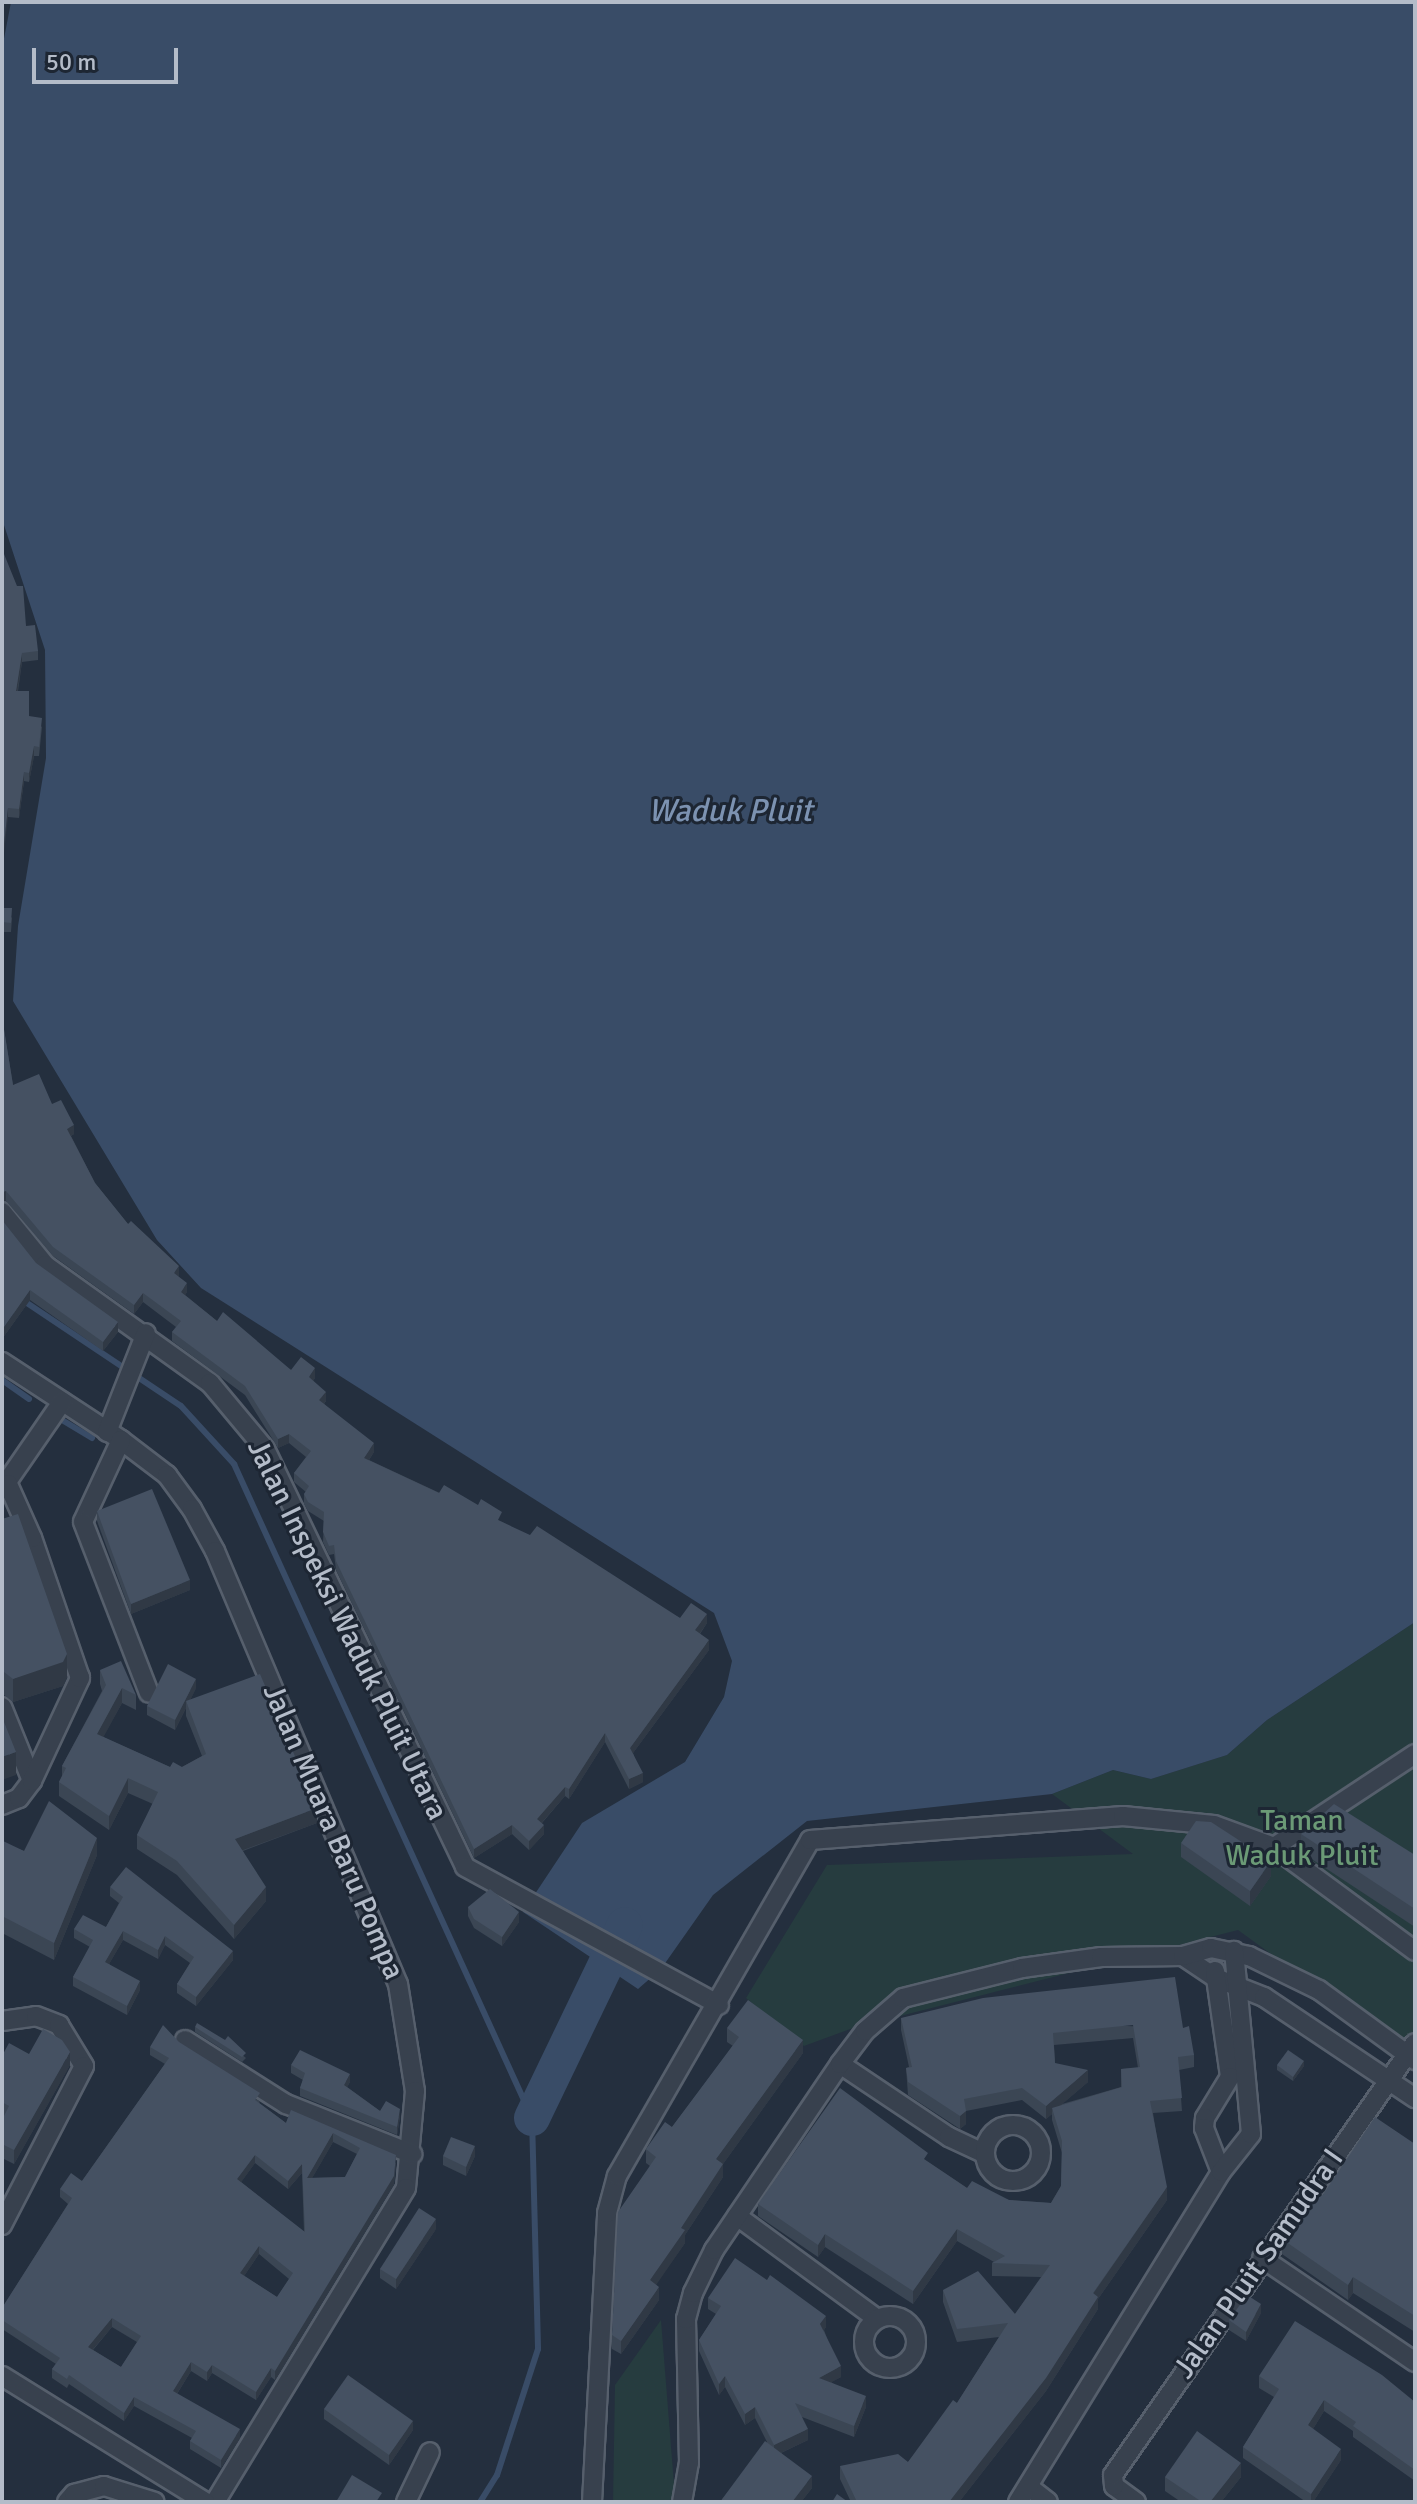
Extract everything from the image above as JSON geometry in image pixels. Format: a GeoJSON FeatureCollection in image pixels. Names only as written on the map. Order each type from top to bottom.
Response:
{"type":"FeatureCollection","features":[{"type":"Feature","properties":{"kind":"street","name":"Jalan Inspeksi Waduk Pluit Utara"},"geometry":{"type":"LineString","coordinates":[[2,1212],[45,1265],[146,1333],[210,1383],[265,1449],[457,1858],[473,1873],[523,1898],[670,1983],[719,2005]]}},
{"type":"Feature","properties":{"kind":"street"},"geometry":{"type":"LineString","coordinates":[[146,1333],[118,1406],[114,1436],[83,1522],[149,1693]]}},
{"type":"Feature","properties":{"kind":"street","name":"Jalan Muara Baru Pompa"},"geometry":{"type":"LineString","coordinates":[[2,1362],[167,1475],[215,1551],[392,1969],[415,2091],[412,2154],[401,2198],[215,2502]]}},
{"type":"Feature","properties":{"kind":"street"},"geometry":{"type":"LineString","coordinates":[[2,1805],[19,1798],[32,1781],[80,1678],[32,1538],[5,1486],[62,1402]]}},
{"type":"Feature","properties":{"kind":"street"},"geometry":{"type":"LineString","coordinates":[[2,1707],[32,1781]]}},
{"type":"Feature","properties":{"kind":"street"},"geometry":{"type":"LineString","coordinates":[[1274,1847],[1415,1754]]}},
{"type":"Feature","properties":{"kind":"street"},"geometry":{"type":"LineString","coordinates":[[592,2502],[611,2194],[719,2005],[804,1845],[819,1837],[1123,1816],[1214,1825],[1274,1847],[1415,1951]]}},
{"type":"Feature","properties":{"kind":"street"},"geometry":{"type":"LineString","coordinates":[[1211,1948],[1230,2077],[1224,2093],[1205,2118],[1221,2172]]}},
{"type":"Feature","properties":{"kind":"street"},"geometry":{"type":"LineString","coordinates":[[682,2502],[689,2463],[686,2319],[700,2279],[737,2216],[840,2064],[886,2010],[926,1989],[1101,1957],[1183,1956],[1211,1948],[1234,1951],[1319,1990],[1412,2053]]}},
{"type":"Feature","properties":{"kind":"street"},"geometry":{"type":"LineString","coordinates":[[1048,2502],[1024,2495],[1221,2172],[1251,2134],[1234,1951]]}},
{"type":"Feature","properties":{"kind":"street"},"geometry":{"type":"LineString","coordinates":[[1183,1956],[1216,1978],[1239,1986],[1300,2020],[1415,2098]]}},
{"type":"Feature","properties":{"kind":"street"},"geometry":{"type":"LineString","coordinates":[[2,2021],[36,2016],[59,2025],[84,2066],[2,2225]]}},
{"type":"Feature","properties":{"kind":"street"},"geometry":{"type":"LineString","coordinates":[[185,2040],[286,2104],[412,2154]]}},
{"type":"Feature","properties":{"kind":"street","name":"Jalan Pluit Samudra I"},"geometry":{"type":"LineString","coordinates":[[1136,2502],[1114,2486],[1113,2475],[1262,2258],[1412,2053]]}},
{"type":"Feature","properties":{"kind":"street"},"geometry":{"type":"LineString","coordinates":[[840,2064],[949,2137],[984,2153]]}},
{"type":"Feature","properties":{"kind":"street"},"geometry":{"type":"LineString","coordinates":[[1224,2093],[1248,2089]]}},
{"type":"Feature","properties":{"kind":"street"},"geometry":{"type":"LineString","coordinates":[[737,2216],[877,2319]]}},
{"type":"Feature","properties":{"kind":"street"},"geometry":{"type":"LineString","coordinates":[[1262,2258],[1415,2362]]}},
{"type":"Feature","properties":{"kind":"street"},"geometry":{"type":"LineString","coordinates":[[2,2376],[205,2502]]}},
{"type":"Feature","properties":{"kind":"street"},"geometry":{"type":"LineString","coordinates":[[406,2502],[430,2452]]}},
{"type":"Feature","properties":{"kind":"street"},"geometry":{"type":"LineString","coordinates":[[67,2502],[74,2494],[104,2486],[155,2502]]}},
{"type":"Feature","properties":{"kind":"green space","name":"Taman Waduk Pluit"},"geometry":{"type":"Polygon","coordinates":[[[1415,1622],[1415,2059],[1238,1930],[853,2028],[804,2046],[746,1998],[827,1865],[1133,1854],[1052,1794],[1113,1770],[1151,1779],[1227,1755],[1267,1720],[1415,1622]]]}},
{"type":"Feature","properties":{"kind":"green space"},"geometry":{"type":"Polygon","coordinates":[[[661,2320],[675,2497],[672,2502],[613,2502],[615,2385],[661,2320]]]}},
{"type":"Feature","properties":{"kind":"water","name":"Waduk Pluit"},"geometry":{"type":"Polygon","coordinates":[[[11,2],[1415,2],[1415,1622],[1267,1720],[1227,1755],[1151,1779],[1113,1770],[1052,1794],[807,1821],[713,1895],[661,1969],[638,1989],[523,1912],[582,1823],[685,1762],[724,1697],[732,1661],[714,1613],[201,1288],[157,1240],[13,1001],[18,926],[46,758],[45,650],[2,519],[2,49],[11,2]]]}},
{"type":"Feature","properties":{"kind":"building"},"geometry":{"type":"Polygon","coordinates":[[[2,549],[17,586],[23,586],[26,626],[35,625],[38,651],[22,653],[16,691],[29,691],[29,716],[42,718],[39,747],[34,746],[29,773],[24,772],[19,809],[8,808],[2,862],[2,549]]]}},
{"type":"Feature","properties":{"kind":"building"},"geometry":{"type":"Polygon","coordinates":[[[2,908],[12,908],[11,923],[2,922],[2,908]]]}},
{"type":"Feature","properties":{"kind":"building"},"geometry":{"type":"Polygon","coordinates":[[[2,1017],[13,1085],[39,1074],[52,1104],[61,1100],[74,1125],[67,1129],[95,1183],[128,1224],[131,1221],[179,1266],[174,1273],[187,1283],[181,1292],[217,1321],[223,1312],[291,1370],[301,1357],[315,1368],[309,1377],[326,1392],[319,1400],[374,1443],[364,1458],[439,1493],[444,1485],[478,1505],[481,1499],[502,1512],[498,1520],[530,1535],[537,1526],[680,1618],[691,1603],[707,1614],[695,1630],[709,1640],[630,1748],[643,1773],[629,1779],[605,1733],[569,1789],[565,1787],[537,1819],[544,1825],[529,1841],[512,1825],[474,1849],[336,1561],[334,1545],[329,1546],[323,1532],[324,1512],[308,1502],[304,1494],[309,1486],[294,1473],[311,1451],[289,1434],[278,1439],[245,1386],[172,1332],[181,1321],[143,1293],[134,1305],[53,1247],[6,1191],[2,1192],[2,1017]]]}},
{"type":"Feature","properties":{"kind":"building"},"geometry":{"type":"Polygon","coordinates":[[[2,1220],[36,1263],[118,1322],[103,1342],[30,1290],[2,1330],[2,1220]]]}},
{"type":"Feature","properties":{"kind":"building"},"geometry":{"type":"Polygon","coordinates":[[[152,1489],[190,1580],[131,1604],[97,1511],[152,1489]]]}},
{"type":"Feature","properties":{"kind":"building"},"geometry":{"type":"Polygon","coordinates":[[[18,1514],[67,1654],[63,1662],[13,1679],[2,1673],[2,1519],[18,1514]]]}},
{"type":"Feature","properties":{"kind":"building"},"geometry":{"type":"Polygon","coordinates":[[[121,1661],[136,1695],[122,1688],[97,1734],[170,1767],[173,1762],[182,1767],[206,1754],[186,1701],[260,1674],[317,1808],[235,1839],[266,1887],[234,1925],[177,1861],[137,1835],[158,1792],[128,1778],[109,1816],[59,1782],[66,1768],[62,1766],[106,1685],[100,1670],[121,1661]]]}},
{"type":"Feature","properties":{"kind":"building"},"geometry":{"type":"Polygon","coordinates":[[[168,1664],[196,1679],[175,1720],[147,1706],[168,1664]]]}},
{"type":"Feature","properties":{"kind":"building"},"geometry":{"type":"Polygon","coordinates":[[[2,1717],[16,1752],[2,1757],[2,1717]]]}},
{"type":"Feature","properties":{"kind":"building"},"geometry":{"type":"Polygon","coordinates":[[[49,1801],[97,1838],[54,1943],[2,1916],[2,1843],[24,1851],[49,1801]]]}},
{"type":"Feature","properties":{"kind":"building"},"geometry":{"type":"Polygon","coordinates":[[[1334,1804],[1415,1855],[1415,1909],[1301,1834],[1334,1804]]]}},
{"type":"Feature","properties":{"kind":"building"},"geometry":{"type":"Polygon","coordinates":[[[1196,1821],[1211,1822],[1271,1861],[1250,1891],[1181,1843],[1196,1821]]]}},
{"type":"Feature","properties":{"kind":"building"},"geometry":{"type":"Polygon","coordinates":[[[126,1867],[233,1951],[196,1997],[177,1984],[194,1957],[165,1936],[158,1950],[123,1931],[105,1962],[140,1981],[127,2006],[73,1977],[93,1940],[74,1929],[83,1915],[106,1927],[123,1897],[110,1887],[126,1867]]]}},
{"type":"Feature","properties":{"kind":"building"},"geometry":{"type":"Polygon","coordinates":[[[490,1889],[519,1912],[502,1937],[474,1919],[468,1907],[490,1889]]]}},
{"type":"Feature","properties":{"kind":"building"},"geometry":{"type":"Polygon","coordinates":[[[1175,1977],[1183,2028],[1189,2026],[1194,2055],[1178,2057],[1182,2098],[1150,2101],[1167,2187],[1093,2293],[1098,2297],[1046,2378],[949,2502],[857,2502],[840,2466],[898,2454],[908,2462],[953,2400],[957,2403],[1008,2323],[957,2329],[943,2290],[978,2271],[1015,2314],[1050,2265],[992,2263],[1005,2256],[957,2229],[913,2291],[825,2234],[818,2245],[758,2204],[840,2088],[928,2153],[924,2159],[967,2188],[972,2181],[1009,2200],[1051,2203],[1061,2186],[1062,2141],[1052,2108],[1122,2087],[1121,2069],[1140,2067],[1133,2025],[1053,2033],[1055,2063],[1088,2070],[1046,2106],[1022,2088],[964,2099],[966,2111],[960,2116],[908,2082],[906,2068],[912,2067],[901,2018],[983,1998],[1175,1977]]]}},
{"type":"Feature","properties":{"kind":"building"},"geometry":{"type":"Polygon","coordinates":[[[748,2000],[803,2040],[716,2159],[723,2164],[681,2228],[685,2230],[650,2280],[659,2287],[621,2341],[612,2335],[618,2212],[656,2157],[646,2149],[665,2122],[672,2127],[739,2037],[727,2028],[748,2000]]]}},
{"type":"Feature","properties":{"kind":"building"},"geometry":{"type":"Polygon","coordinates":[[[197,2023],[225,2040],[228,2036],[246,2053],[242,2057],[195,2027],[197,2023]]]}},
{"type":"Feature","properties":{"kind":"building"},"geometry":{"type":"Polygon","coordinates":[[[163,2025],[179,2042],[260,2093],[255,2100],[286,2123],[291,2110],[396,2155],[394,2176],[275,2371],[271,2368],[256,2392],[212,2365],[207,2372],[191,2362],[173,2391],[240,2429],[221,2460],[190,2441],[196,2431],[134,2397],[124,2413],[69,2375],[67,2379],[52,2369],[60,2358],[2,2320],[2,2308],[72,2198],[60,2189],[71,2173],[82,2181],[169,2058],[150,2047],[163,2025]],[[333,2133],[307,2178],[345,2177],[360,2148],[333,2133]],[[255,2155],[237,2179],[305,2232],[302,2164],[288,2181],[255,2155]],[[259,2246],[240,2273],[277,2297],[293,2273],[259,2246]],[[112,2318],[88,2347],[121,2367],[141,2336],[112,2318]]]}},
{"type":"Feature","properties":{"kind":"building"},"geometry":{"type":"Polygon","coordinates":[[[43,2029],[62,2040],[70,2052],[14,2150],[2,2144],[2,2120],[9,2106],[2,2102],[2,2056],[9,2043],[29,2054],[43,2029]]]}},
{"type":"Feature","properties":{"kind":"building"},"geometry":{"type":"Polygon","coordinates":[[[300,2050],[350,2074],[344,2085],[380,2111],[386,2101],[400,2109],[397,2127],[300,2088],[305,2073],[291,2065],[300,2050]]]}},
{"type":"Feature","properties":{"kind":"building"},"geometry":{"type":"Polygon","coordinates":[[[1288,2050],[1304,2061],[1293,2077],[1277,2065],[1288,2050]]]}},
{"type":"Feature","properties":{"kind":"building"},"geometry":{"type":"Polygon","coordinates":[[[1375,2117],[1415,2144],[1415,2316],[1353,2277],[1348,2285],[1282,2239],[1315,2192],[1322,2196],[1375,2117]]]}},
{"type":"Feature","properties":{"kind":"building"},"geometry":{"type":"Polygon","coordinates":[[[451,2137],[475,2146],[466,2167],[443,2156],[451,2137]]]}},
{"type":"Feature","properties":{"kind":"building"},"geometry":{"type":"Polygon","coordinates":[[[419,2208],[436,2219],[396,2279],[380,2269],[419,2208]]]}},
{"type":"Feature","properties":{"kind":"building"},"geometry":{"type":"Polygon","coordinates":[[[735,2258],[767,2280],[770,2275],[826,2316],[820,2324],[841,2366],[819,2378],[866,2396],[854,2426],[795,2403],[808,2429],[774,2445],[755,2407],[745,2414],[725,2376],[719,2384],[699,2340],[721,2306],[708,2298],[735,2258]]]}},
{"type":"Feature","properties":{"kind":"building"},"geometry":{"type":"Polygon","coordinates":[[[1247,2295],[1261,2304],[1246,2332],[1229,2320],[1247,2295]]]}},
{"type":"Feature","properties":{"kind":"building"},"geometry":{"type":"Polygon","coordinates":[[[1295,2321],[1382,2375],[1415,2402],[1415,2470],[1353,2426],[1356,2422],[1324,2400],[1308,2425],[1341,2449],[1311,2494],[1243,2447],[1279,2389],[1259,2376],[1295,2321]]]}},
{"type":"Feature","properties":{"kind":"building"},"geometry":{"type":"Polygon","coordinates":[[[348,2375],[413,2421],[389,2455],[324,2409],[348,2375]]]}},
{"type":"Feature","properties":{"kind":"building"},"geometry":{"type":"Polygon","coordinates":[[[1197,2431],[1241,2463],[1210,2502],[1202,2502],[1165,2477],[1197,2431]]]}},
{"type":"Feature","properties":{"kind":"building"},"geometry":{"type":"Polygon","coordinates":[[[765,2441],[812,2476],[792,2502],[720,2502],[765,2441]]]}},
{"type":"Feature","properties":{"kind":"building"},"geometry":{"type":"Polygon","coordinates":[[[352,2475],[382,2493],[376,2502],[336,2502],[352,2475]]]}},
{"type":"Feature","properties":{"kind":"building"},"geometry":{"type":"Polygon","coordinates":[[[837,2494],[848,2502],[832,2502],[837,2494]]]}},
{"type":"Feature","properties":{"kind":"waterway"},"geometry":{"type":"LineString","coordinates":[[21,1299],[181,1406],[234,1464],[532,2118],[538,2349],[497,2475],[480,2502]]}},
{"type":"Feature","properties":{"kind":"waterway"},"geometry":{"type":"LineString","coordinates":[[2,1380],[29,1399]]}},
{"type":"Feature","properties":{"kind":"waterway"},"geometry":{"type":"LineString","coordinates":[[62,1420],[92,1438]]}},
{"type":"Feature","properties":{"kind":"waterway"},"geometry":{"type":"LineString","coordinates":[[532,2118],[625,1925]]}}]}
